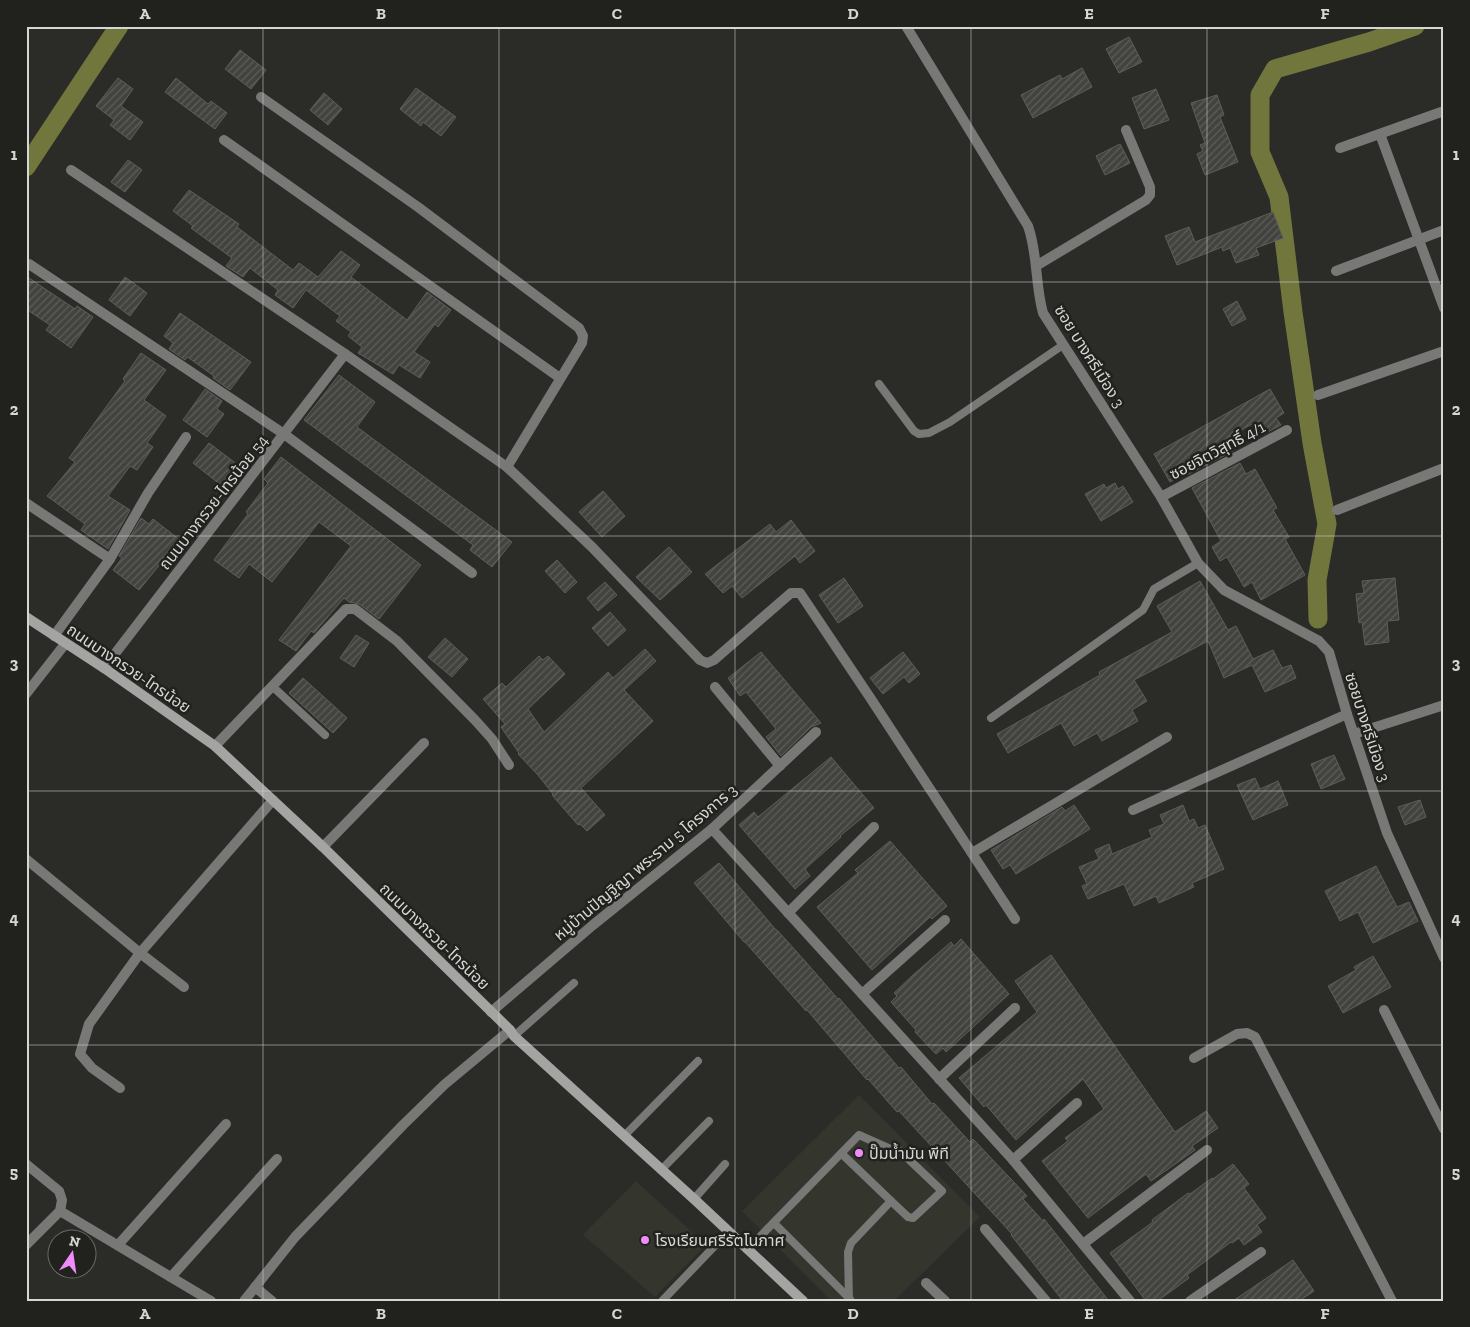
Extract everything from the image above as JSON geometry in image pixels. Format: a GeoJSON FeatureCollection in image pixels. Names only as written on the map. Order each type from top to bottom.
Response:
{"type":"FeatureCollection","features":[{"type":"Feature","properties":{"kind":"main road","name":"ถนนบางกรวย-ไทรน้อย"},"geometry":{"type":"LineString","coordinates":[[26,617],[104,668],[215,746],[323,848],[512,1033],[803,1301]]}},
{"type":"Feature","properties":{"kind":"street","name":"ซอย บางศรีเมือง 3"},"geometry":{"type":"LineString","coordinates":[[906,26],[1028,226],[1033,240],[1038,291],[1043,313],[1161,497],[1198,563]]}},
{"type":"Feature","properties":{"kind":"street"},"geometry":{"type":"LineString","coordinates":[[261,97],[418,207],[579,328],[582,343],[507,467]]}},
{"type":"Feature","properties":{"kind":"street"},"geometry":{"type":"LineString","coordinates":[[1340,148],[1444,111]]}},
{"type":"Feature","properties":{"kind":"street"},"geometry":{"type":"LineString","coordinates":[[1036,266],[1150,196],[1150,187],[1126,130]]}},
{"type":"Feature","properties":{"kind":"street"},"geometry":{"type":"LineString","coordinates":[[1380,134],[1444,308]]}},
{"type":"Feature","properties":{"kind":"street"},"geometry":{"type":"LineString","coordinates":[[224,140],[560,378]]}},
{"type":"Feature","properties":{"kind":"street"},"geometry":{"type":"LineString","coordinates":[[71,170],[345,354],[507,467],[592,547],[700,660],[706,663],[714,660],[791,593],[800,593],[1015,919]]}},
{"type":"Feature","properties":{"kind":"street"},"geometry":{"type":"LineString","coordinates":[[1336,271],[1444,230]]}},
{"type":"Feature","properties":{"kind":"street"},"geometry":{"type":"LineString","coordinates":[[29,264],[284,434],[472,573]]}},
{"type":"Feature","properties":{"kind":"street"},"geometry":{"type":"LineString","coordinates":[[1318,394],[1444,351]]}},
{"type":"Feature","properties":{"kind":"street","name":"ถนนบางกรวย-ไทรน้อย 54"},"geometry":{"type":"LineString","coordinates":[[104,668],[345,354]]}},
{"type":"Feature","properties":{"kind":"street","name":"ซอยจิตวิสุทธิ์ 4/1"},"geometry":{"type":"LineString","coordinates":[[1161,497],[1287,430]]}},
{"type":"Feature","properties":{"kind":"street"},"geometry":{"type":"LineString","coordinates":[[54,636],[110,559],[148,493],[186,437]]}},
{"type":"Feature","properties":{"kind":"street"},"geometry":{"type":"LineString","coordinates":[[1337,510],[1444,468]]}},
{"type":"Feature","properties":{"kind":"street"},"geometry":{"type":"LineString","coordinates":[[26,503],[110,559]]}},
{"type":"Feature","properties":{"kind":"street","name":"ซอยบางศรีเมือง 3"},"geometry":{"type":"LineString","coordinates":[[1198,563],[1224,590],[1319,641],[1329,652],[1347,714],[1387,833],[1444,958]]}},
{"type":"Feature","properties":{"kind":"street"},"geometry":{"type":"LineString","coordinates":[[215,746],[346,609],[355,609],[397,641],[475,720],[492,739],[509,764]]}},
{"type":"Feature","properties":{"kind":"street"},"geometry":{"type":"LineString","coordinates":[[26,694],[65,644]]}},
{"type":"Feature","properties":{"kind":"street"},"geometry":{"type":"LineString","coordinates":[[715,688],[780,766]]}},
{"type":"Feature","properties":{"kind":"street"},"geometry":{"type":"LineString","coordinates":[[1354,734],[1444,704]]}},
{"type":"Feature","properties":{"kind":"street"},"geometry":{"type":"LineString","coordinates":[[1133,810],[1347,714]]}},
{"type":"Feature","properties":{"kind":"street","name":"หมู่บ้านปัญฐิญา พระราม 5 โครงการ 3"},"geometry":{"type":"LineString","coordinates":[[491,1012],[593,925],[712,829],[816,732]]}},
{"type":"Feature","properties":{"kind":"street"},"geometry":{"type":"LineString","coordinates":[[972,853],[1167,737]]}},
{"type":"Feature","properties":{"kind":"street"},"geometry":{"type":"LineString","coordinates":[[323,848],[424,743]]}},
{"type":"Feature","properties":{"kind":"street"},"geometry":{"type":"LineString","coordinates":[[120,1088],[92,1068],[80,1054],[89,1024],[140,953],[272,800]]}},
{"type":"Feature","properties":{"kind":"street"},"geometry":{"type":"LineString","coordinates":[[788,913],[874,827]]}},
{"type":"Feature","properties":{"kind":"street"},"geometry":{"type":"LineString","coordinates":[[712,829],[1012,1160],[1130,1301]]}},
{"type":"Feature","properties":{"kind":"street"},"geometry":{"type":"LineString","coordinates":[[26,859],[184,987]]}},
{"type":"Feature","properties":{"kind":"street"},"geometry":{"type":"LineString","coordinates":[[862,994],[945,920]]}},
{"type":"Feature","properties":{"kind":"street"},"geometry":{"type":"LineString","coordinates":[[939,1079],[1015,1008]]}},
{"type":"Feature","properties":{"kind":"street"},"geometry":{"type":"LineString","coordinates":[[1384,1010],[1444,1129]]}},
{"type":"Feature","properties":{"kind":"street"},"geometry":{"type":"LineString","coordinates":[[244,1301],[295,1236],[403,1124],[444,1085],[512,1033]]}},
{"type":"Feature","properties":{"kind":"street"},"geometry":{"type":"LineString","coordinates":[[1194,1058],[1237,1034],[1247,1033],[1255,1037],[1392,1301]]}},
{"type":"Feature","properties":{"kind":"street"},"geometry":{"type":"LineString","coordinates":[[1012,1160],[1077,1103]]}},
{"type":"Feature","properties":{"kind":"street"},"geometry":{"type":"LineString","coordinates":[[118,1245],[226,1124]]}},
{"type":"Feature","properties":{"kind":"street"},"geometry":{"type":"LineString","coordinates":[[1083,1244],[1207,1150]]}},
{"type":"Feature","properties":{"kind":"street"},"geometry":{"type":"LineString","coordinates":[[172,1277],[277,1159]]}},
{"type":"Feature","properties":{"kind":"street"},"geometry":{"type":"LineString","coordinates":[[26,1164],[58,1190],[62,1200],[60,1211],[26,1245]]}},
{"type":"Feature","properties":{"kind":"street"},"geometry":{"type":"LineString","coordinates":[[60,1211],[210,1301]]}},
{"type":"Feature","properties":{"kind":"street"},"geometry":{"type":"LineString","coordinates":[[985,1229],[1046,1301]]}},
{"type":"Feature","properties":{"kind":"street"},"geometry":{"type":"LineString","coordinates":[[1190,1301],[1261,1252]]}},
{"type":"Feature","properties":{"kind":"street"},"geometry":{"type":"LineString","coordinates":[[926,1283],[944,1301]]}},
{"type":"Feature","properties":{"kind":"street"},"geometry":{"type":"LineString","coordinates":[[255,1287],[272,1301]]}},
{"type":"Feature","properties":{"kind":"lane"},"geometry":{"type":"LineString","coordinates":[[879,384],[914,431],[919,434],[929,432],[950,422],[1064,345]]}},
{"type":"Feature","properties":{"kind":"lane"},"geometry":{"type":"LineString","coordinates":[[991,718],[1144,610],[1154,589],[1198,563]]}},
{"type":"Feature","properties":{"kind":"lane"},"geometry":{"type":"LineString","coordinates":[[272,686],[325,735]]}},
{"type":"Feature","properties":{"kind":"lane"},"geometry":{"type":"LineString","coordinates":[[512,1033],[574,983]]}},
{"type":"Feature","properties":{"kind":"lane"},"geometry":{"type":"LineString","coordinates":[[624,1136],[698,1062]]}},
{"type":"Feature","properties":{"kind":"lane"},"geometry":{"type":"LineString","coordinates":[[661,1170],[708,1122]]}},
{"type":"Feature","properties":{"kind":"lane"},"geometry":{"type":"LineString","coordinates":[[747,1250],[860,1135],[895,1151],[900,1151],[942,1191],[913,1218],[908,1217],[842,1154]]}},
{"type":"Feature","properties":{"kind":"lane"},"geometry":{"type":"LineString","coordinates":[[694,1199],[725,1164]]}},
{"type":"Feature","properties":{"kind":"lane"},"geometry":{"type":"LineString","coordinates":[[849,1300],[848,1252],[851,1243],[890,1201]]}},
{"type":"Feature","properties":{"kind":"lane"},"geometry":{"type":"LineString","coordinates":[[774,1222],[849,1300]]}},
{"type":"Feature","properties":{"kind":"lane"},"geometry":{"type":"LineString","coordinates":[[662,1301],[728,1232]]}},
{"type":"Feature","properties":{"kind":"shaded area","name":"ปั๊มน้ำมัน พีที"},"geometry":{"type":"Polygon","coordinates":[[[859,1095],[980,1217],[894,1301],[831,1301],[742,1211],[859,1095]]]}},
{"type":"Feature","properties":{"kind":"shaded area","name":"โรงเรียนศรีรัตโนภาศ"},"geometry":{"type":"Polygon","coordinates":[[[636,1181],[706,1245],[655,1297],[583,1235],[636,1181]]]}},
{"type":"Feature","properties":{"kind":"building"},"geometry":{"type":"Polygon","coordinates":[[[1129,37],[1142,62],[1119,73],[1106,49],[1129,37]]]}},
{"type":"Feature","properties":{"kind":"building"},"geometry":{"type":"Polygon","coordinates":[[[240,50],[266,70],[251,89],[225,69],[240,50]]]}},
{"type":"Feature","properties":{"kind":"building"},"geometry":{"type":"Polygon","coordinates":[[[1082,68],[1092,87],[1033,118],[1021,95],[1060,75],[1062,79],[1082,68]]]}},
{"type":"Feature","properties":{"kind":"building"},"geometry":{"type":"Polygon","coordinates":[[[118,78],[133,89],[121,106],[143,122],[130,140],[110,125],[114,120],[96,106],[118,78]]]}},
{"type":"Feature","properties":{"kind":"building"},"geometry":{"type":"Polygon","coordinates":[[[176,78],[208,104],[211,101],[227,113],[215,129],[165,92],[176,78]]]}},
{"type":"Feature","properties":{"kind":"building"},"geometry":{"type":"Polygon","coordinates":[[[416,88],[456,117],[441,136],[423,122],[421,126],[400,109],[416,88]]]}},
{"type":"Feature","properties":{"kind":"building"},"geometry":{"type":"Polygon","coordinates":[[[1156,89],[1169,120],[1144,129],[1132,98],[1156,89]]]}},
{"type":"Feature","properties":{"kind":"building"},"geometry":{"type":"Polygon","coordinates":[[[324,93],[342,109],[328,125],[310,110],[324,93]]]}},
{"type":"Feature","properties":{"kind":"building"},"geometry":{"type":"Polygon","coordinates":[[[1217,95],[1224,115],[1220,117],[1238,162],[1205,175],[1197,154],[1203,151],[1200,145],[1205,143],[1191,103],[1217,95]]]}},
{"type":"Feature","properties":{"kind":"building"},"geometry":{"type":"Polygon","coordinates":[[[1120,144],[1130,163],[1105,175],[1096,156],[1120,144]]]}},
{"type":"Feature","properties":{"kind":"building"},"geometry":{"type":"Polygon","coordinates":[[[128,160],[142,170],[125,192],[111,182],[128,160]]]}},
{"type":"Feature","properties":{"kind":"building"},"geometry":{"type":"Polygon","coordinates":[[[189,190],[239,224],[237,227],[293,270],[299,263],[318,277],[341,251],[360,265],[351,277],[407,320],[427,292],[451,310],[438,327],[435,324],[414,352],[430,362],[420,378],[399,365],[393,374],[358,353],[362,347],[348,336],[351,332],[336,321],[340,316],[306,290],[293,308],[275,295],[278,290],[250,268],[243,277],[226,266],[232,258],[191,228],[193,226],[173,211],[189,190]]]}},
{"type":"Feature","properties":{"kind":"building"},"geometry":{"type":"Polygon","coordinates":[[[1273,212],[1283,238],[1256,248],[1259,255],[1236,263],[1230,248],[1223,251],[1222,247],[1177,265],[1165,236],[1189,227],[1195,242],[1273,212]]]}},
{"type":"Feature","properties":{"kind":"building"},"geometry":{"type":"Polygon","coordinates":[[[26,276],[75,309],[77,306],[93,317],[71,348],[46,330],[50,325],[26,309],[26,276]]]}},
{"type":"Feature","properties":{"kind":"building"},"geometry":{"type":"Polygon","coordinates":[[[125,277],[147,293],[130,316],[109,300],[125,277]]]}},
{"type":"Feature","properties":{"kind":"building"},"geometry":{"type":"Polygon","coordinates":[[[1237,301],[1246,319],[1232,326],[1223,309],[1237,301]]]}},
{"type":"Feature","properties":{"kind":"building"},"geometry":{"type":"Polygon","coordinates":[[[180,313],[251,362],[230,390],[189,358],[187,357],[185,360],[169,349],[173,343],[164,336],[180,313]]]}},
{"type":"Feature","properties":{"kind":"building"},"geometry":{"type":"Polygon","coordinates":[[[141,353],[166,370],[144,400],[166,416],[147,443],[153,447],[137,470],[130,466],[108,496],[130,510],[108,549],[81,530],[85,524],[47,496],[75,462],[69,458],[125,381],[123,379],[141,353]]]}},
{"type":"Feature","properties":{"kind":"building"},"geometry":{"type":"Polygon","coordinates":[[[339,375],[375,402],[357,427],[512,542],[492,567],[470,550],[473,545],[304,420],[339,375]]]}},
{"type":"Feature","properties":{"kind":"building"},"geometry":{"type":"Polygon","coordinates":[[[205,389],[222,401],[217,409],[224,414],[207,437],[183,420],[205,389]]]}},
{"type":"Feature","properties":{"kind":"building"},"geometry":{"type":"Polygon","coordinates":[[[1270,389],[1284,413],[1276,418],[1281,425],[1264,434],[1257,421],[1226,439],[1233,451],[1170,482],[1154,454],[1270,389]]]}},
{"type":"Feature","properties":{"kind":"building"},"geometry":{"type":"Polygon","coordinates":[[[209,443],[242,468],[226,489],[193,463],[209,443]]]}},
{"type":"Feature","properties":{"kind":"building"},"geometry":{"type":"Polygon","coordinates":[[[281,457],[421,565],[379,619],[359,604],[349,602],[344,598],[314,633],[311,631],[296,651],[279,640],[351,546],[319,522],[272,582],[249,564],[239,578],[214,560],[248,514],[246,512],[268,483],[264,479],[281,457]]]}},
{"type":"Feature","properties":{"kind":"building"},"geometry":{"type":"Polygon","coordinates":[[[1240,463],[1246,474],[1255,469],[1277,508],[1273,510],[1289,537],[1285,539],[1305,575],[1261,600],[1252,582],[1244,587],[1227,557],[1220,561],[1212,547],[1221,541],[1192,488],[1240,463]]]}},
{"type":"Feature","properties":{"kind":"building"},"geometry":{"type":"Polygon","coordinates":[[[1115,483],[1118,489],[1123,486],[1133,502],[1101,521],[1085,494],[1104,484],[1106,488],[1115,483]]]}},
{"type":"Feature","properties":{"kind":"building"},"geometry":{"type":"Polygon","coordinates":[[[603,491],[625,516],[602,537],[579,512],[603,491]]]}},
{"type":"Feature","properties":{"kind":"building"},"geometry":{"type":"Polygon","coordinates":[[[141,518],[149,524],[153,519],[180,540],[139,590],[113,570],[122,558],[119,556],[141,518]]]}},
{"type":"Feature","properties":{"kind":"building"},"geometry":{"type":"Polygon","coordinates":[[[791,520],[815,551],[800,563],[795,556],[742,598],[732,586],[723,593],[705,574],[770,524],[776,532],[791,520]]]}},
{"type":"Feature","properties":{"kind":"building"},"geometry":{"type":"Polygon","coordinates":[[[669,547],[692,572],[660,600],[636,577],[669,547]]]}},
{"type":"Feature","properties":{"kind":"building"},"geometry":{"type":"Polygon","coordinates":[[[557,560],[577,582],[565,593],[545,571],[557,560]]]}},
{"type":"Feature","properties":{"kind":"building"},"geometry":{"type":"Polygon","coordinates":[[[844,578],[863,606],[838,623],[819,595],[844,578]]]}},
{"type":"Feature","properties":{"kind":"building"},"geometry":{"type":"Polygon","coordinates":[[[1395,578],[1399,620],[1387,621],[1389,642],[1365,645],[1362,622],[1359,623],[1356,594],[1364,593],[1362,581],[1395,578]]]}},
{"type":"Feature","properties":{"kind":"building"},"geometry":{"type":"Polygon","coordinates":[[[1200,581],[1228,630],[1236,626],[1253,659],[1273,650],[1282,668],[1291,665],[1296,678],[1265,692],[1252,665],[1224,678],[1208,641],[1134,680],[1147,701],[1132,710],[1138,721],[1102,741],[1097,733],[1074,746],[1061,723],[1008,753],[997,734],[1100,675],[1099,672],[1172,632],[1157,606],[1200,581]]]}},
{"type":"Feature","properties":{"kind":"building"},"geometry":{"type":"Polygon","coordinates":[[[605,582],[617,595],[598,611],[587,598],[605,582]]]}},
{"type":"Feature","properties":{"kind":"building"},"geometry":{"type":"Polygon","coordinates":[[[610,612],[626,630],[608,646],[592,628],[610,612]]]}},
{"type":"Feature","properties":{"kind":"building"},"geometry":{"type":"Polygon","coordinates":[[[356,635],[369,643],[354,667],[340,658],[356,635]]]}},
{"type":"Feature","properties":{"kind":"building"},"geometry":{"type":"Polygon","coordinates":[[[445,638],[468,659],[452,677],[428,657],[445,638]]]}},
{"type":"Feature","properties":{"kind":"building"},"geometry":{"type":"Polygon","coordinates":[[[645,649],[656,661],[624,690],[653,721],[581,788],[605,815],[587,831],[580,824],[578,825],[537,774],[518,754],[501,727],[505,724],[483,699],[502,683],[506,687],[539,656],[543,660],[548,656],[565,674],[528,709],[544,732],[608,672],[613,678],[645,649]]]}},
{"type":"Feature","properties":{"kind":"building"},"geometry":{"type":"Polygon","coordinates":[[[761,652],[821,723],[811,727],[781,756],[766,737],[776,729],[746,692],[740,696],[728,678],[761,652]]]}},
{"type":"Feature","properties":{"kind":"building"},"geometry":{"type":"Polygon","coordinates":[[[903,652],[920,674],[909,683],[904,677],[883,694],[870,678],[903,652]]]}},
{"type":"Feature","properties":{"kind":"building"},"geometry":{"type":"Polygon","coordinates":[[[303,678],[347,718],[333,733],[289,693],[303,678]]]}},
{"type":"Feature","properties":{"kind":"building"},"geometry":{"type":"Polygon","coordinates":[[[1334,755],[1345,779],[1321,789],[1311,764],[1334,755]]]}},
{"type":"Feature","properties":{"kind":"building"},"geometry":{"type":"Polygon","coordinates":[[[831,757],[874,808],[840,836],[805,869],[810,876],[795,889],[739,825],[754,812],[758,817],[831,757]]]}},
{"type":"Feature","properties":{"kind":"building"},"geometry":{"type":"Polygon","coordinates":[[[1255,778],[1260,789],[1278,781],[1288,805],[1253,820],[1237,785],[1255,778]]]}},
{"type":"Feature","properties":{"kind":"building"},"geometry":{"type":"Polygon","coordinates":[[[1420,800],[1426,817],[1405,825],[1398,807],[1420,800]]]}},
{"type":"Feature","properties":{"kind":"building"},"geometry":{"type":"Polygon","coordinates":[[[1074,805],[1090,829],[1016,874],[1010,865],[1003,869],[991,850],[1062,807],[1065,811],[1074,805]]]}},
{"type":"Feature","properties":{"kind":"building"},"geometry":{"type":"Polygon","coordinates":[[[1183,805],[1189,821],[1194,819],[1198,828],[1205,825],[1224,869],[1192,883],[1194,887],[1159,903],[1156,896],[1134,906],[1124,884],[1088,899],[1082,886],[1087,884],[1079,867],[1099,859],[1095,850],[1109,844],[1112,854],[1152,837],[1149,830],[1164,824],[1160,815],[1183,805]]]}},
{"type":"Feature","properties":{"kind":"building"},"geometry":{"type":"Polygon","coordinates":[[[890,841],[947,906],[932,919],[930,917],[872,970],[817,907],[858,873],[855,870],[890,841]]]}},
{"type":"Feature","properties":{"kind":"building"},"geometry":{"type":"Polygon","coordinates":[[[719,863],[776,930],[839,998],[899,1068],[901,1067],[932,1104],[934,1103],[970,1142],[973,1139],[1027,1196],[1023,1199],[1043,1221],[1044,1219],[1109,1301],[1063,1301],[1012,1234],[899,1111],[897,1112],[867,1080],[694,883],[719,863]]]}},
{"type":"Feature","properties":{"kind":"building"},"geometry":{"type":"Polygon","coordinates":[[[1376,866],[1397,907],[1409,902],[1418,921],[1373,943],[1358,912],[1340,921],[1325,891],[1376,866]]]}},
{"type":"Feature","properties":{"kind":"building"},"geometry":{"type":"Polygon","coordinates":[[[961,939],[1009,994],[946,1052],[943,1048],[936,1054],[891,1002],[897,996],[894,993],[913,975],[951,942],[954,946],[961,939]]]}},
{"type":"Feature","properties":{"kind":"building"},"geometry":{"type":"Polygon","coordinates":[[[1051,955],[1175,1132],[1206,1111],[1218,1128],[1192,1146],[1195,1150],[1151,1181],[1146,1174],[1088,1218],[1042,1161],[1068,1141],[1065,1138],[1104,1109],[1083,1079],[1016,1140],[986,1105],[984,1107],[959,1078],[1037,1012],[1015,981],[1051,955]]]}},
{"type":"Feature","properties":{"kind":"building"},"geometry":{"type":"Polygon","coordinates":[[[1373,956],[1391,987],[1343,1013],[1328,986],[1356,970],[1354,967],[1373,956]]]}},
{"type":"Feature","properties":{"kind":"building"},"geometry":{"type":"Polygon","coordinates":[[[1233,1164],[1249,1184],[1244,1188],[1266,1218],[1257,1225],[1262,1232],[1244,1245],[1239,1238],[1231,1242],[1187,1275],[1189,1278],[1170,1292],[1157,1301],[1146,1301],[1110,1253],[1153,1222],[1152,1220],[1188,1193],[1190,1194],[1233,1164]]]}},
{"type":"Feature","properties":{"kind":"building"},"geometry":{"type":"Polygon","coordinates":[[[1293,1260],[1314,1291],[1299,1301],[1233,1301],[1293,1260]]]}},
{"type":"Feature","properties":{"kind":"waterway"},"geometry":{"type":"LineString","coordinates":[[26,167],[119,26]]}},
{"type":"Feature","properties":{"kind":"waterway"},"geometry":{"type":"LineString","coordinates":[[1318,619],[1317,580],[1327,524],[1312,443],[1279,197],[1260,152],[1260,95],[1275,69],[1369,42],[1415,26]]}},
{"type":"Feature","properties":{"kind":"place","name":"ปั๊มน้ำมัน พีที"},"geometry":{"type":"Point","coordinates":[859,1153]}},
{"type":"Feature","properties":{"kind":"place","name":"โรงเรียนศรีรัตโนภาศ"},"geometry":{"type":"Point","coordinates":[645,1240]}}]}
